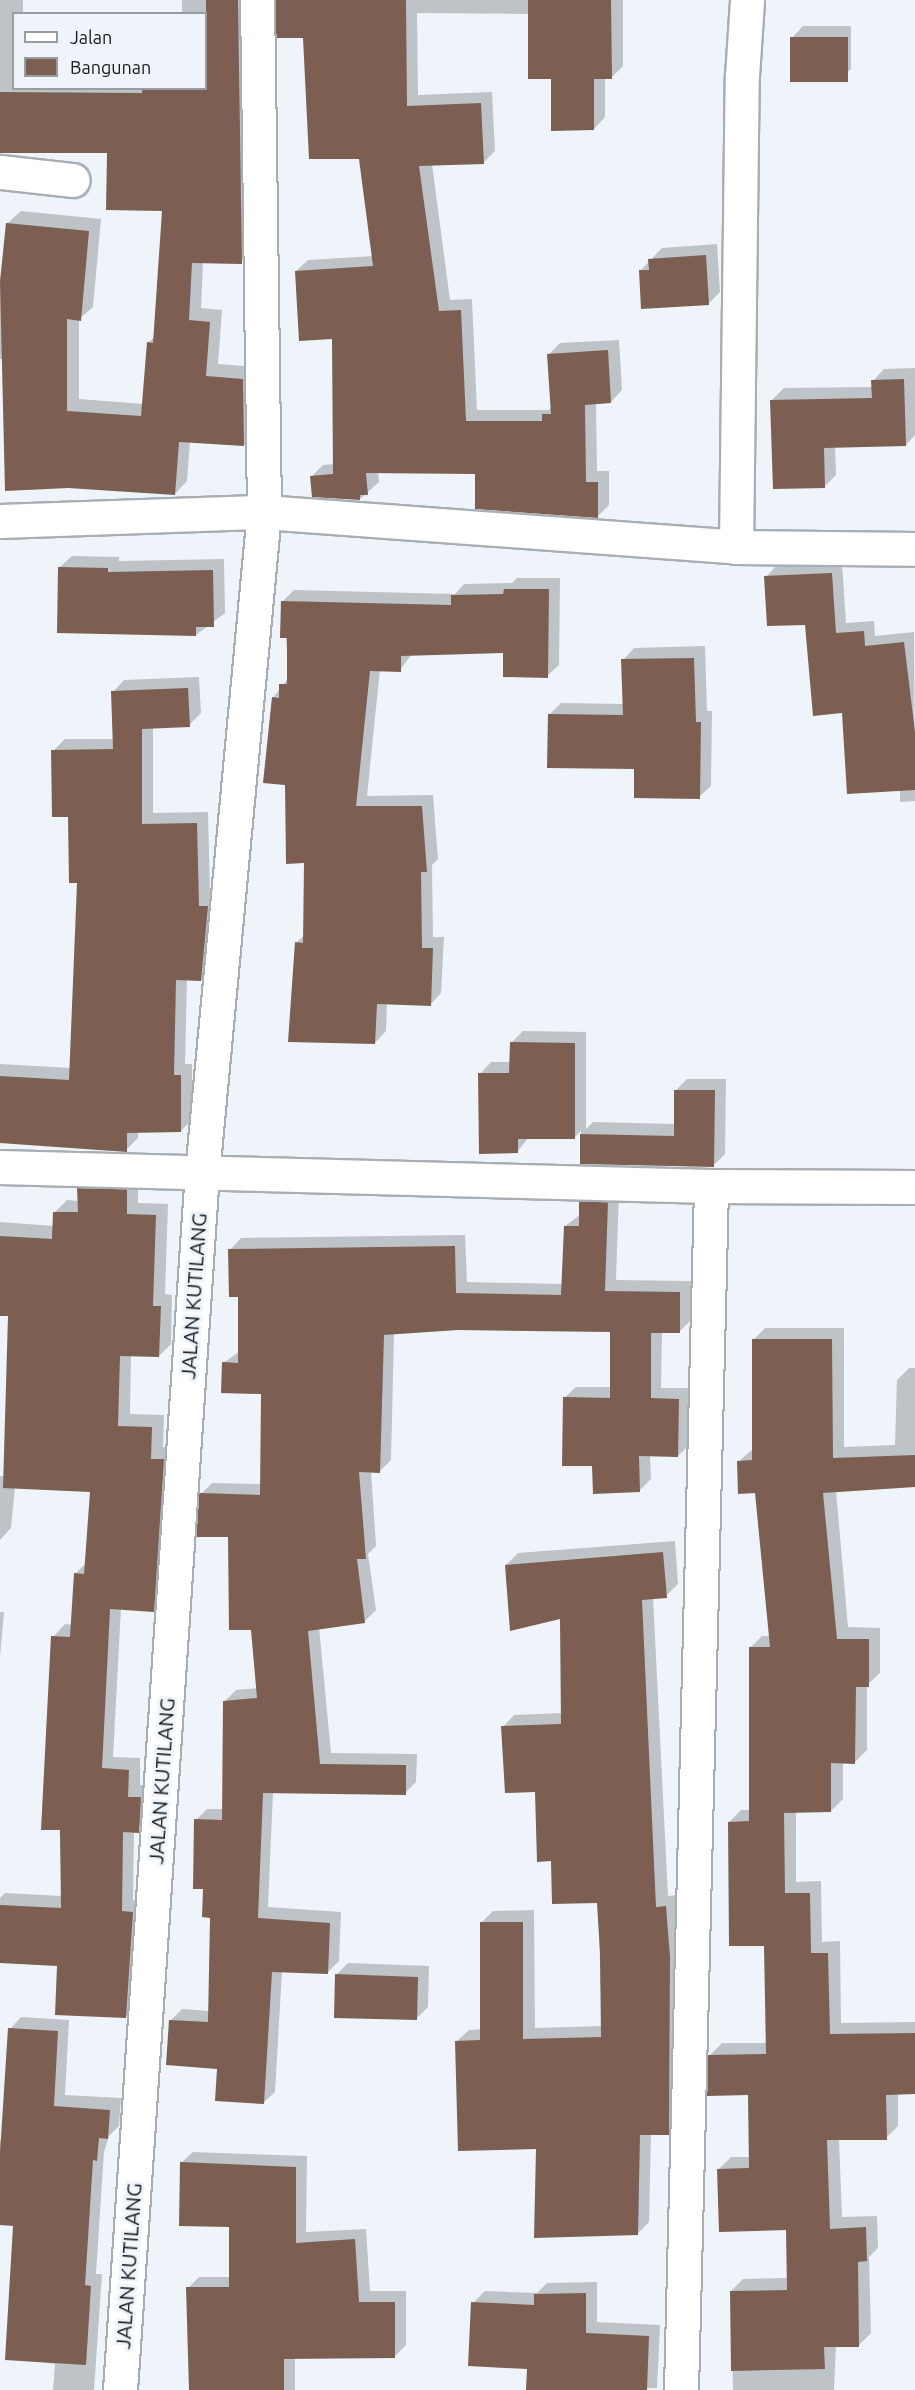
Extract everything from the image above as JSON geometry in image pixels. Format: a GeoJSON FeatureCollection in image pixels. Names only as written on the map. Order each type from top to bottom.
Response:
{"type":"FeatureCollection","features":[{"type":"Feature","properties":{"kind":"street","name":"JALAN KUTILANG"},"geometry":{"type":"LineString","coordinates":[[120,2390],[202,1173],[264,512],[257,0]]}},
{"type":"Feature","properties":{"kind":"street"},"geometry":{"type":"LineString","coordinates":[[736,547],[742,76],[747,0]]}},
{"type":"Feature","properties":{"kind":"street"},"geometry":{"type":"LineString","coordinates":[[0,172],[73,180]]}},
{"type":"Feature","properties":{"kind":"street"},"geometry":{"type":"LineString","coordinates":[[0,521],[264,512],[736,547],[915,549]]}},
{"type":"Feature","properties":{"kind":"street"},"geometry":{"type":"LineString","coordinates":[[0,1167],[711,1186],[915,1187]]}},
{"type":"Feature","properties":{"kind":"street"},"geometry":{"type":"LineString","coordinates":[[681,2390],[711,1186]]}},
{"type":"Feature","properties":{"kind":"building"},"geometry":{"type":"Polygon","coordinates":[[[206,0],[238,0],[242,264],[192,263],[189,320],[210,322],[206,376],[243,379],[244,446],[179,442],[175,495],[68,488],[5,491],[0,281],[6,223],[89,231],[81,321],[67,319],[67,411],[141,416],[147,342],[153,343],[162,211],[106,210],[107,153],[0,153],[0,92],[142,93],[142,90],[207,90],[206,0]]]}},
{"type":"Feature","properties":{"kind":"building"},"geometry":{"type":"Polygon","coordinates":[[[276,0],[406,0],[407,106],[481,103],[484,164],[419,166],[439,311],[461,310],[466,421],[542,421],[542,414],[551,414],[547,354],[608,350],[611,403],[585,405],[586,482],[598,482],[598,518],[475,509],[475,474],[366,473],[368,495],[360,495],[360,500],[312,497],[310,476],[333,474],[332,339],[299,341],[295,271],[373,266],[359,159],[309,159],[303,38],[276,38],[276,0]]]}},
{"type":"Feature","properties":{"kind":"building"},"geometry":{"type":"Polygon","coordinates":[[[528,0],[611,0],[612,79],[594,79],[594,130],[551,131],[551,79],[528,79],[528,0]]]}},
{"type":"Feature","properties":{"kind":"building"},"geometry":{"type":"Polygon","coordinates":[[[790,37],[848,37],[848,82],[790,82],[790,37]]]}},
{"type":"Feature","properties":{"kind":"building"},"geometry":{"type":"Polygon","coordinates":[[[706,255],[709,305],[641,309],[639,270],[649,270],[648,259],[706,255]]]}},
{"type":"Feature","properties":{"kind":"building"},"geometry":{"type":"Polygon","coordinates":[[[904,379],[906,446],[824,448],[825,488],[773,489],[770,400],[872,398],[871,380],[904,379]]]}},
{"type":"Feature","properties":{"kind":"building"},"geometry":{"type":"Polygon","coordinates":[[[58,567],[108,568],[108,572],[213,570],[214,627],[196,627],[196,636],[57,633],[58,567]]]}},
{"type":"Feature","properties":{"kind":"building"},"geometry":{"type":"Polygon","coordinates":[[[832,573],[836,633],[864,631],[865,646],[904,642],[915,732],[915,790],[847,794],[842,713],[813,716],[805,625],[767,626],[764,576],[832,573]]]}},
{"type":"Feature","properties":{"kind":"building"},"geometry":{"type":"Polygon","coordinates":[[[504,589],[549,589],[548,678],[503,677],[503,653],[401,656],[401,672],[370,671],[356,806],[422,806],[427,872],[421,872],[422,948],[433,948],[431,1006],[377,1004],[375,1044],[288,1042],[295,942],[303,943],[304,863],[286,864],[285,785],[263,783],[272,697],[279,698],[279,684],[287,684],[287,638],[280,638],[281,601],[451,605],[451,595],[503,594],[504,589]]]}},
{"type":"Feature","properties":{"kind":"building"},"geometry":{"type":"Polygon","coordinates":[[[694,658],[696,722],[701,722],[700,799],[634,798],[634,769],[547,768],[548,714],[623,715],[621,659],[694,658]]]}},
{"type":"Feature","properties":{"kind":"building"},"geometry":{"type":"Polygon","coordinates":[[[188,688],[190,727],[142,729],[142,824],[197,823],[199,906],[208,906],[201,981],[176,980],[174,1075],[181,1075],[181,1132],[127,1133],[127,1152],[0,1143],[0,1076],[69,1080],[77,883],[69,883],[68,817],[52,817],[51,750],[113,749],[111,691],[188,688]]]}},
{"type":"Feature","properties":{"kind":"building"},"geometry":{"type":"Polygon","coordinates":[[[510,1042],[575,1043],[575,1139],[518,1139],[518,1153],[479,1154],[478,1073],[509,1073],[510,1042]]]}},
{"type":"Feature","properties":{"kind":"building"},"geometry":{"type":"Polygon","coordinates":[[[674,1090],[715,1090],[714,1167],[580,1164],[580,1134],[674,1136],[674,1090]]]}},
{"type":"Feature","properties":{"kind":"building"},"geometry":{"type":"Polygon","coordinates":[[[77,1188],[127,1189],[127,1214],[156,1215],[153,1306],[161,1306],[159,1357],[120,1356],[118,1426],[152,1427],[151,1459],[164,1459],[154,1612],[110,1609],[102,1768],[129,1770],[128,1797],[141,1797],[139,1833],[123,1832],[122,1911],[133,1912],[126,2018],[55,2015],[57,1966],[0,1963],[0,1905],[61,1908],[60,1830],[41,1830],[51,1636],[70,1637],[74,1573],[84,1574],[90,1492],[3,1488],[8,1316],[0,1316],[0,1236],[52,1239],[53,1212],[78,1212],[77,1188]]]}},
{"type":"Feature","properties":{"kind":"building"},"geometry":{"type":"Polygon","coordinates":[[[579,1201],[608,1202],[605,1291],[680,1292],[680,1333],[651,1333],[651,1398],[679,1399],[678,1457],[639,1456],[640,1492],[593,1494],[592,1466],[562,1466],[563,1397],[610,1398],[610,1332],[458,1330],[384,1335],[380,1473],[359,1472],[366,1559],[357,1559],[365,1623],[308,1631],[320,1764],[406,1765],[406,1795],[263,1793],[258,1918],[330,1923],[328,1974],[272,1972],[264,2104],[215,2101],[217,2069],[166,2065],[169,2020],[208,2022],[210,1918],[202,1917],[203,1889],[193,1889],[194,1819],[222,1820],[223,1701],[257,1698],[251,1630],[229,1630],[228,1537],[196,1537],[199,1493],[260,1495],[261,1394],[221,1393],[222,1362],[238,1363],[238,1297],[229,1297],[228,1249],[455,1246],[456,1293],[561,1295],[564,1226],[579,1226],[579,1201]]]}},
{"type":"Feature","properties":{"kind":"building"},"geometry":{"type":"Polygon","coordinates":[[[752,1339],[832,1339],[833,1458],[915,1455],[915,1487],[823,1493],[837,1639],[869,1639],[869,1687],[856,1687],[855,1764],[831,1763],[831,1812],[784,1813],[785,1893],[810,1893],[811,1953],[828,1953],[830,2034],[915,2033],[915,2094],[886,2095],[887,2140],[827,2140],[830,2229],[866,2227],[867,2261],[858,2262],[859,2347],[824,2347],[825,2369],[731,2371],[730,2291],[787,2290],[786,2230],[719,2232],[717,2169],[749,2168],[748,2095],[707,2096],[708,2055],[766,2054],[764,1946],[729,1946],[728,1822],[749,1821],[749,1647],[770,1647],[755,1493],[738,1494],[737,1461],[752,1460],[752,1339]]]}},
{"type":"Feature","properties":{"kind":"building"},"geometry":{"type":"Polygon","coordinates":[[[663,1552],[667,1598],[642,1600],[656,1907],[666,1906],[670,1957],[669,2135],[640,2135],[638,2235],[534,2238],[536,2149],[458,2151],[455,2041],[480,2040],[480,1922],[523,1922],[523,2039],[601,2037],[600,1952],[597,1903],[552,1904],[551,1861],[537,1862],[535,1792],[505,1793],[501,1726],[561,1724],[560,1619],[510,1631],[505,1565],[663,1552]]]}},
{"type":"Feature","properties":{"kind":"building"},"geometry":{"type":"Polygon","coordinates":[[[335,1974],[418,1977],[417,2020],[334,2018],[335,1974]]]}},
{"type":"Feature","properties":{"kind":"building"},"geometry":{"type":"Polygon","coordinates":[[[8,2028],[58,2031],[54,2106],[110,2110],[108,2139],[99,2138],[97,2161],[93,2160],[85,2285],[91,2286],[86,2365],[5,2360],[13,2226],[0,2225],[0,2153],[8,2028]]]}},
{"type":"Feature","properties":{"kind":"building"},"geometry":{"type":"Polygon","coordinates":[[[180,2162],[296,2167],[296,2243],[355,2239],[359,2302],[395,2302],[395,2358],[284,2359],[284,2390],[189,2390],[186,2287],[229,2287],[229,2227],[179,2226],[180,2162]]]}},
{"type":"Feature","properties":{"kind":"building"},"geometry":{"type":"Polygon","coordinates":[[[586,2293],[586,2333],[649,2336],[647,2390],[526,2390],[527,2369],[468,2366],[471,2302],[534,2305],[534,2294],[586,2293]]]}}]}
